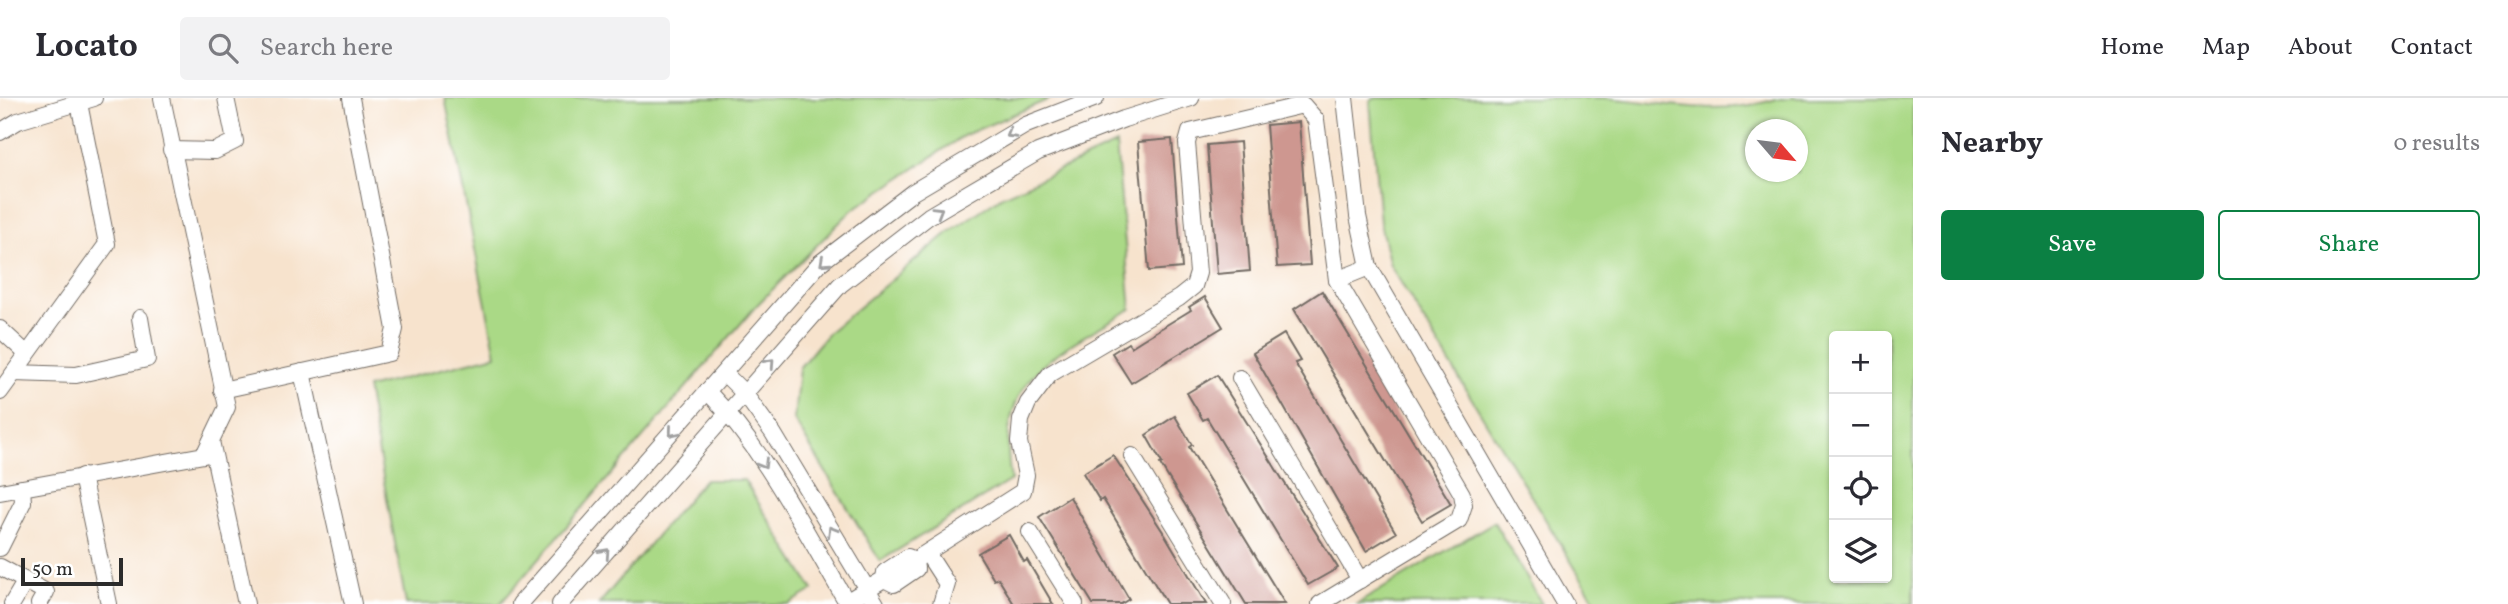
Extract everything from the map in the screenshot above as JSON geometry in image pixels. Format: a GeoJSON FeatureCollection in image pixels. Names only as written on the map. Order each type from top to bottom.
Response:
{"type":"FeatureCollection","features":[{"type":"Feature","properties":{"kind":"street"},"geometry":{"type":"LineString","coordinates":[[0,492],[204,455],[227,407],[162,98]]}},
{"type":"Feature","properties":{"kind":"street"},"geometry":{"type":"LineString","coordinates":[[171,150],[215,151],[235,141],[226,98]]}},
{"type":"Feature","properties":{"kind":"street"},"geometry":{"type":"LineString","coordinates":[[222,390],[388,353],[395,329],[351,98]]}},
{"type":"Feature","properties":{"kind":"street"},"geometry":{"type":"LineString","coordinates":[[520,604],[820,264],[913,192],[1026,125],[1096,98]]}},
{"type":"Feature","properties":{"kind":"street"},"geometry":{"type":"LineString","coordinates":[[560,604],[840,285],[929,216],[1038,152],[1124,119],[1191,98]]}},
{"type":"Feature","properties":{"kind":"street"},"geometry":{"type":"LineString","coordinates":[[1345,98],[1358,216],[1369,267],[1565,604]]}},
{"type":"Feature","properties":{"kind":"street"},"geometry":{"type":"LineString","coordinates":[[0,132],[18,121],[87,101],[107,244],[0,392]]}},
{"type":"Feature","properties":{"kind":"street"},"geometry":{"type":"LineString","coordinates":[[707,391],[728,412],[755,451],[847,603],[884,579],[894,584],[916,569],[921,556],[1023,491],[1026,475],[1019,442],[1021,421],[1028,403],[1050,374],[1179,298],[1194,286],[1198,273],[1186,142],[1190,132],[1303,105],[1316,120],[1337,279],[1462,494],[1464,505],[1459,520],[1320,604]]}},
{"type":"Feature","properties":{"kind":"street"},"geometry":{"type":"LineString","coordinates":[[1337,279],[1369,267]]}},
{"type":"Feature","properties":{"kind":"street"},"geometry":{"type":"LineString","coordinates":[[14,373],[76,375],[148,359],[140,318]]}},
{"type":"Feature","properties":{"kind":"street"},"geometry":{"type":"LineString","coordinates":[[0,329],[27,354]]}},
{"type":"Feature","properties":{"kind":"street"},"geometry":{"type":"LineString","coordinates":[[302,372],[354,604]]}},
{"type":"Feature","properties":{"kind":"street"},"geometry":{"type":"LineString","coordinates":[[724,373],[744,393],[876,604]]}},
{"type":"Feature","properties":{"kind":"street"},"geometry":{"type":"LineString","coordinates":[[1240,378],[1360,580]]}},
{"type":"Feature","properties":{"kind":"street"},"geometry":{"type":"LineString","coordinates":[[211,441],[246,604]]}},
{"type":"Feature","properties":{"kind":"street"},"geometry":{"type":"LineString","coordinates":[[1132,456],[1223,604]]}},
{"type":"Feature","properties":{"kind":"street"},"geometry":{"type":"LineString","coordinates":[[82,476],[109,604]]}},
{"type":"Feature","properties":{"kind":"street"},"geometry":{"type":"LineString","coordinates":[[0,548],[23,502],[22,488]]}},
{"type":"Feature","properties":{"kind":"street"},"geometry":{"type":"LineString","coordinates":[[1030,532],[1075,604]]}},
{"type":"Feature","properties":{"kind":"street"},"geometry":{"type":"LineString","coordinates":[[921,556],[947,584],[941,604]]}},
{"type":"Feature","properties":{"kind":"street"},"geometry":{"type":"LineString","coordinates":[[0,567],[46,592],[39,604]]}},
{"type":"Feature","properties":{"kind":"street"},"geometry":{"type":"LineString","coordinates":[[12,604],[25,582]]}},
{"type":"Feature","properties":{"kind":"green space"},"geometry":{"type":"Polygon","coordinates":[[[445,98],[1052,98],[965,135],[852,210],[756,306],[500,604],[406,604],[367,388],[496,355],[445,98]]]}},
{"type":"Feature","properties":{"kind":"green space"},"geometry":{"type":"Polygon","coordinates":[[[1372,98],[1604,98],[1713,108],[1757,104],[1780,98],[1913,98],[1913,604],[1597,604],[1390,265],[1380,223],[1370,101],[1372,98]]]}},
{"type":"Feature","properties":{"kind":"green space"},"geometry":{"type":"Polygon","coordinates":[[[1116,144],[1131,309],[1055,356],[1036,372],[1021,392],[1012,415],[1008,444],[1011,480],[880,561],[794,420],[799,368],[829,332],[949,232],[1002,196],[1116,144]]]}},
{"type":"Feature","properties":{"kind":"green space"},"geometry":{"type":"Polygon","coordinates":[[[704,480],[744,480],[813,590],[789,604],[599,604],[704,480]]]}},
{"type":"Feature","properties":{"kind":"green space"},"geometry":{"type":"Polygon","coordinates":[[[1494,522],[1542,604],[1357,604],[1494,522]]]}},
{"type":"Feature","properties":{"kind":"building"},"geometry":{"type":"Polygon","coordinates":[[[1299,122],[1310,265],[1277,267],[1266,125],[1299,122]]]}},
{"type":"Feature","properties":{"kind":"building"},"geometry":{"type":"Polygon","coordinates":[[[1172,139],[1182,268],[1149,271],[1138,142],[1172,139]]]}},
{"type":"Feature","properties":{"kind":"building"},"geometry":{"type":"Polygon","coordinates":[[[1240,142],[1250,271],[1217,274],[1207,145],[1240,142]]]}},
{"type":"Feature","properties":{"kind":"building"},"geometry":{"type":"Polygon","coordinates":[[[1322,291],[1451,504],[1422,521],[1294,309],[1322,291]]]}},
{"type":"Feature","properties":{"kind":"building"},"geometry":{"type":"Polygon","coordinates":[[[1205,297],[1223,327],[1131,383],[1112,353],[1128,343],[1131,347],[1191,310],[1189,307],[1205,297]]]}},
{"type":"Feature","properties":{"kind":"building"},"geometry":{"type":"Polygon","coordinates":[[[1284,334],[1300,361],[1295,363],[1396,533],[1366,551],[1253,353],[1284,334]]]}},
{"type":"Feature","properties":{"kind":"building"},"geometry":{"type":"Polygon","coordinates":[[[1217,375],[1338,568],[1308,585],[1207,418],[1203,420],[1187,393],[1217,375]]]}},
{"type":"Feature","properties":{"kind":"building"},"geometry":{"type":"Polygon","coordinates":[[[1175,416],[1192,445],[1189,447],[1285,604],[1246,604],[1160,464],[1162,463],[1146,435],[1175,416]]]}},
{"type":"Feature","properties":{"kind":"building"},"geometry":{"type":"Polygon","coordinates":[[[1113,455],[1206,604],[1167,604],[1103,499],[1100,501],[1083,473],[1113,455]]]}},
{"type":"Feature","properties":{"kind":"building"},"geometry":{"type":"Polygon","coordinates":[[[1070,497],[1129,599],[1121,604],[1093,604],[1039,517],[1070,497]]]}},
{"type":"Feature","properties":{"kind":"building"},"geometry":{"type":"Polygon","coordinates":[[[1009,535],[1053,604],[1014,604],[998,578],[994,580],[978,553],[1009,535]]]}}]}
